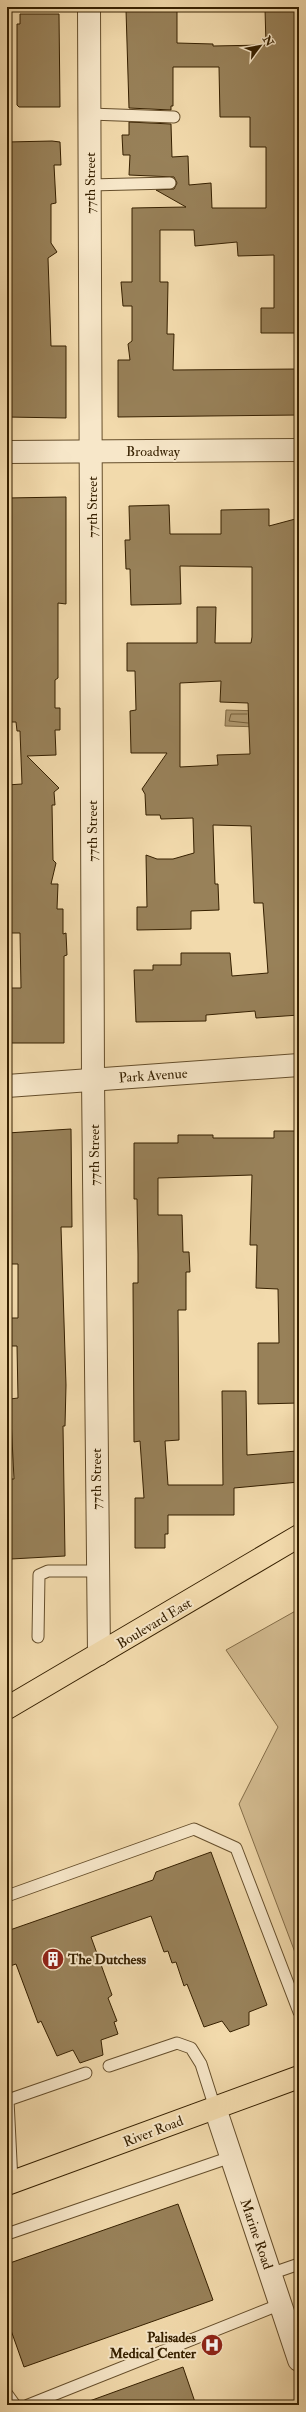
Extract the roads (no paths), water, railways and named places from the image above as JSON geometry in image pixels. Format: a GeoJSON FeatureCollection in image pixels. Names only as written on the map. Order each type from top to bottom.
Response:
{"type":"FeatureCollection","features":[{"type":"Feature","properties":{"kind":"main road","name":"Boulevard East"},"geometry":{"type":"LineString","coordinates":[[15,1703],[128,1638],[299,1536]]}},
{"type":"Feature","properties":{"kind":"main road","name":"River Road"},"geometry":{"type":"LineString","coordinates":[[10,2183],[299,2077]]}},
{"type":"Feature","properties":{"kind":"street","name":"77th Street"},"geometry":{"type":"LineString","coordinates":[[89,7],[93,1079],[97,1571],[100,1654]]}},
{"type":"Feature","properties":{"kind":"street","name":"Broadway"},"geometry":{"type":"LineString","coordinates":[[7,452],[299,450]]}},
{"type":"Feature","properties":{"kind":"street","name":"Park Avenue"},"geometry":{"type":"LineString","coordinates":[[7,1086],[299,1065]]}},
{"type":"Feature","properties":{"kind":"street","name":"Marine Road"},"geometry":{"type":"LineString","coordinates":[[215,2108],[280,2304],[293,2325],[299,2360]]}},
{"type":"Feature","properties":{"kind":"lane"},"geometry":{"type":"LineString","coordinates":[[90,114],[174,118]]}},
{"type":"Feature","properties":{"kind":"lane"},"geometry":{"type":"LineString","coordinates":[[90,185],[170,184]]}},
{"type":"Feature","properties":{"kind":"lane"},"geometry":{"type":"LineString","coordinates":[[38,1637],[39,1575],[48,1571],[97,1571]]}},
{"type":"Feature","properties":{"kind":"lane"},"geometry":{"type":"LineString","coordinates":[[7,1896],[194,1830],[236,1848],[299,2012]]}},
{"type":"Feature","properties":{"kind":"lane"},"geometry":{"type":"LineString","coordinates":[[109,2066],[177,2043],[190,2048],[201,2064],[215,2108]]}},
{"type":"Feature","properties":{"kind":"lane"},"geometry":{"type":"LineString","coordinates":[[10,2183],[8,2100],[86,2073]]}},
{"type":"Feature","properties":{"kind":"lane"},"geometry":{"type":"LineString","coordinates":[[7,2234],[231,2157]]}},
{"type":"Feature","properties":{"kind":"lane"},"geometry":{"type":"LineString","coordinates":[[270,2274],[299,2264]]}},
{"type":"Feature","properties":{"kind":"lane"},"geometry":{"type":"LineString","coordinates":[[28,2405],[280,2304]]}},
{"type":"Feature","properties":{"kind":"lane"},"geometry":{"type":"LineString","coordinates":[[7,2394],[15,2405]]}},
{"type":"Feature","properties":{"kind":"water"},"geometry":{"type":"Polygon","coordinates":[[[226,710],[262,711],[262,727],[225,726],[226,710]]]}},
{"type":"Feature","properties":{"kind":"place","name":"The Dutchess"},"geometry":{"type":"Point","coordinates":[53,1959]}},
{"type":"Feature","properties":{"kind":"place","name":"Palisades Medical Center"},"geometry":{"type":"Point","coordinates":[212,2345]}}]}
